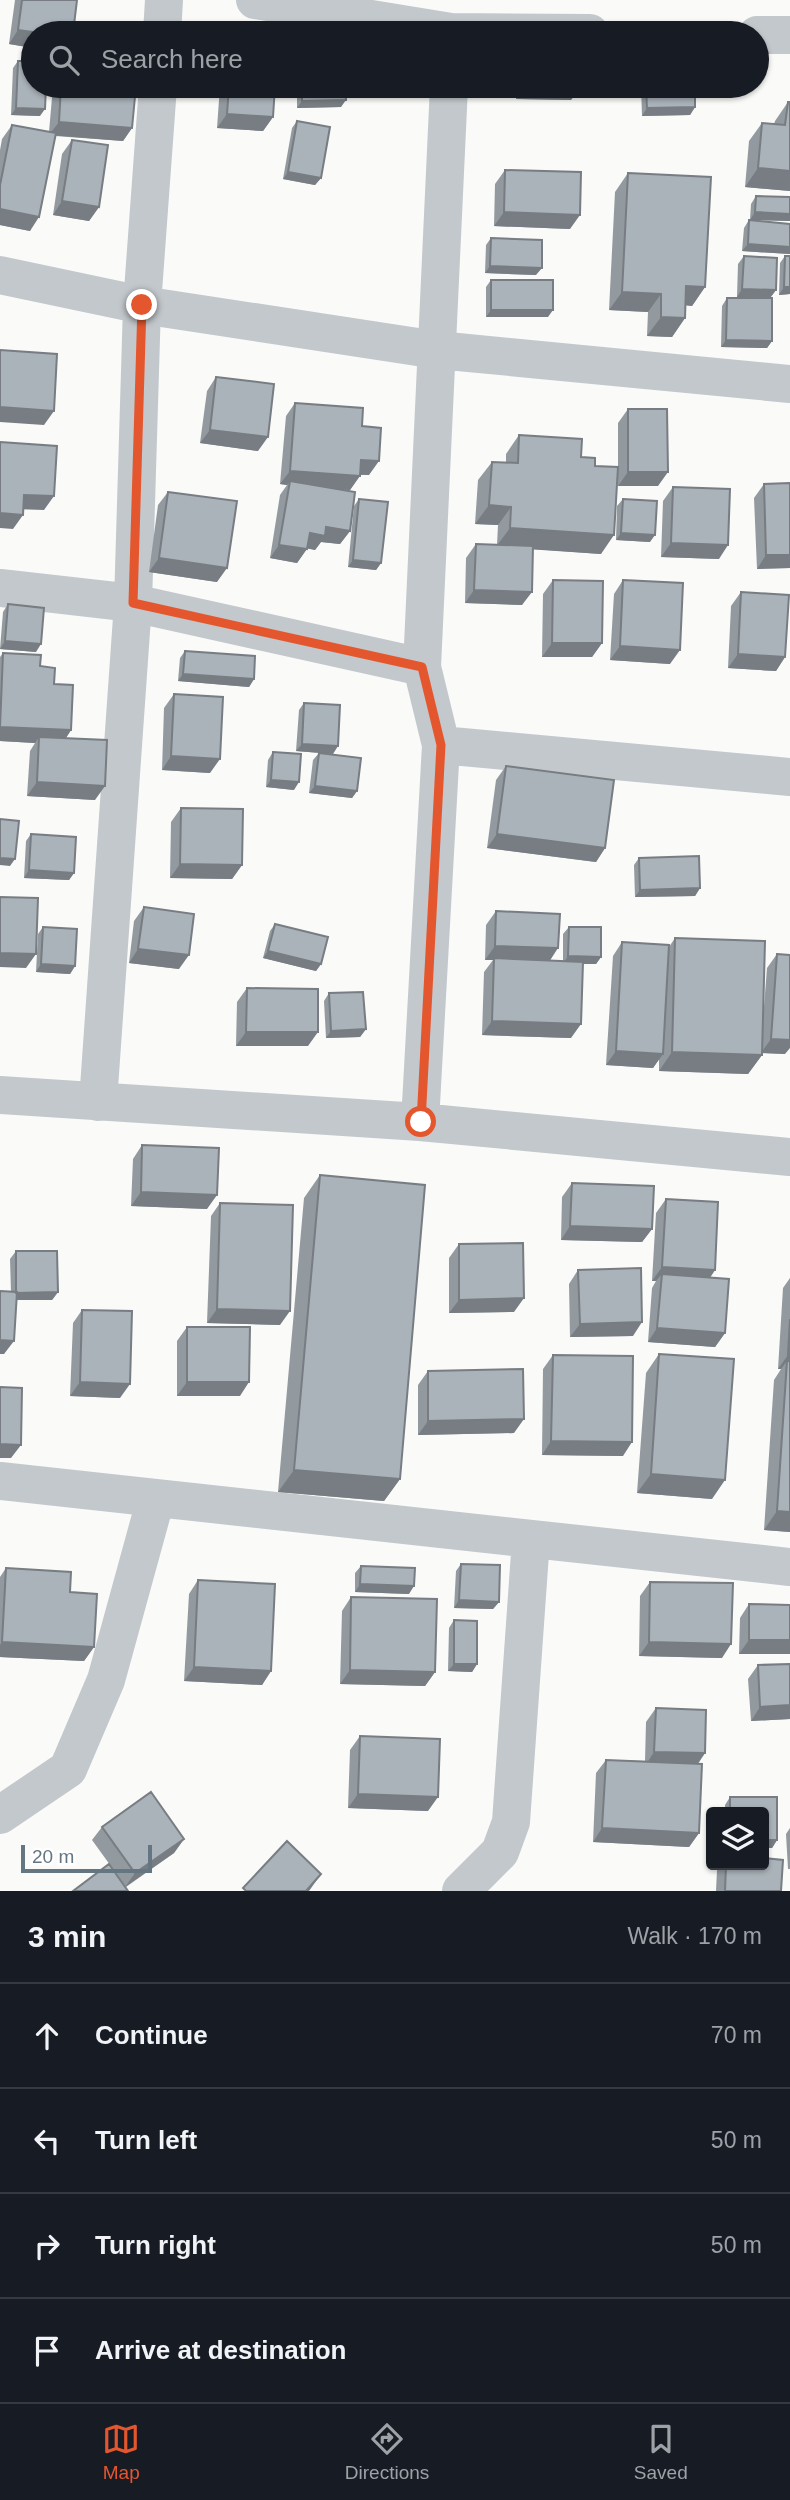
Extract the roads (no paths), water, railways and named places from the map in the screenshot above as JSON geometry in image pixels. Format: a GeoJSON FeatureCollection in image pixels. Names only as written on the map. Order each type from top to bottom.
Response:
{"type":"FeatureCollection","features":[{"type":"Feature","properties":{"kind":"street"},"geometry":{"type":"LineString","coordinates":[[163,21],[164,0]]}},
{"type":"Feature","properties":{"kind":"street"},"geometry":{"type":"LineString","coordinates":[[255,0],[443,21]]}},
{"type":"Feature","properties":{"kind":"street"},"geometry":{"type":"LineString","coordinates":[[769,34],[790,35]]}},
{"type":"Feature","properties":{"kind":"street"},"geometry":{"type":"LineString","coordinates":[[99,1102],[133,603],[142,305],[157,98]]}},
{"type":"Feature","properties":{"kind":"street"},"geometry":{"type":"LineString","coordinates":[[421,1122],[441,745],[422,667],[448,98]]}},
{"type":"Feature","properties":{"kind":"street"},"geometry":{"type":"LineString","coordinates":[[0,275],[142,305],[437,350],[790,384]]}},
{"type":"Feature","properties":{"kind":"street"},"geometry":{"type":"LineString","coordinates":[[0,588],[133,603],[422,667]]}},
{"type":"Feature","properties":{"kind":"street"},"geometry":{"type":"LineString","coordinates":[[441,745],[790,778]]}},
{"type":"Feature","properties":{"kind":"street"},"geometry":{"type":"LineString","coordinates":[[0,1095],[421,1122],[790,1157]]}},
{"type":"Feature","properties":{"kind":"street"},"geometry":{"type":"LineString","coordinates":[[0,1481],[790,1567]]}},
{"type":"Feature","properties":{"kind":"street"},"geometry":{"type":"LineString","coordinates":[[0,1815],[68,1769],[106,1680],[156,1498]]}},
{"type":"Feature","properties":{"kind":"street"},"geometry":{"type":"LineString","coordinates":[[461,1891],[500,1852],[511,1822],[531,1539]]}}]}
